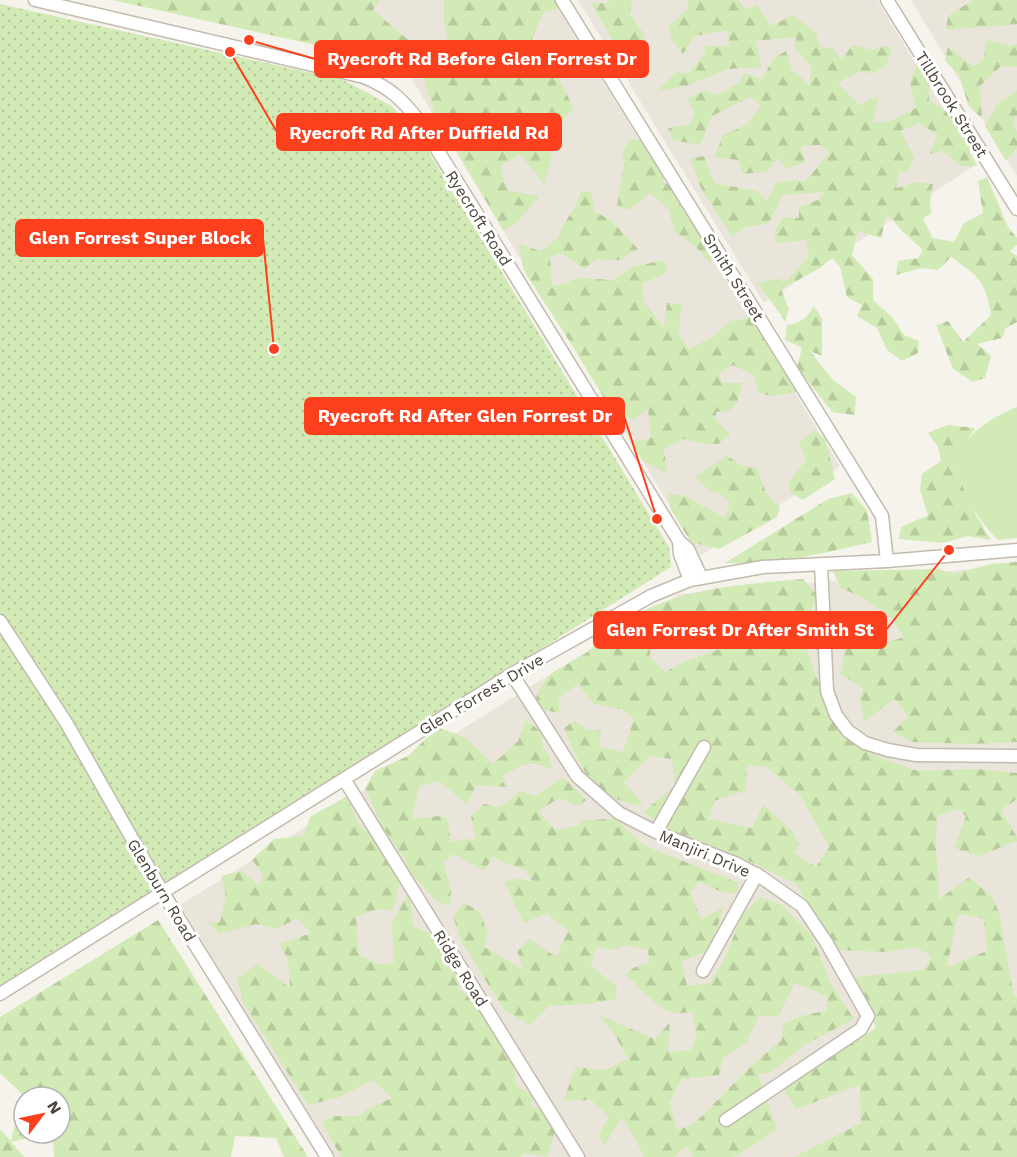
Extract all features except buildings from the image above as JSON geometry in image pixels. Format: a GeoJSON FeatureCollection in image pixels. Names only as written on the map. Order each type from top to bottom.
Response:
{"type":"FeatureCollection","features":[{"type":"Feature","properties":{"kind":"street","name":"Ryecroft Road"},"geometry":{"type":"LineString","coordinates":[[35,0],[364,77],[394,92],[422,124],[679,542],[680,554],[696,578]]}},
{"type":"Feature","properties":{"kind":"street","name":"Smith Street"},"geometry":{"type":"LineString","coordinates":[[562,0],[882,516],[887,561]]}},
{"type":"Feature","properties":{"kind":"street","name":"Tillbrook Street"},"geometry":{"type":"LineString","coordinates":[[887,0],[1017,208]]}},
{"type":"Feature","properties":{"kind":"street","name":"Glen Forrest Drive"},"geometry":{"type":"LineString","coordinates":[[0,994],[512,674],[651,596],[696,578],[763,567],[821,566],[1017,550]]}},
{"type":"Feature","properties":{"kind":"street"},"geometry":{"type":"LineString","coordinates":[[821,566],[827,691],[836,715],[848,731],[865,743],[916,755],[1017,756]]}},
{"type":"Feature","properties":{"kind":"street","name":"Glenburn Road"},"geometry":{"type":"LineString","coordinates":[[0,621],[67,724],[163,893],[327,1157]]}},
{"type":"Feature","properties":{"kind":"street","name":"Manjiri Drive"},"geometry":{"type":"LineString","coordinates":[[512,674],[577,776],[619,813],[656,832],[757,874],[802,906],[826,942],[868,1016],[861,1029],[726,1120]]}},
{"type":"Feature","properties":{"kind":"street"},"geometry":{"type":"LineString","coordinates":[[656,832],[704,747]]}},
{"type":"Feature","properties":{"kind":"street","name":"Ridge Road"},"geometry":{"type":"LineString","coordinates":[[344,779],[578,1157]]}},
{"type":"Feature","properties":{"kind":"street"},"geometry":{"type":"LineString","coordinates":[[703,971],[757,874]]}},
{"type":"Feature","properties":{"kind":"shaded area"},"geometry":{"type":"Polygon","coordinates":[[[257,0],[553,0],[840,466],[700,556],[399,58],[257,0]]]}},
{"type":"Feature","properties":{"kind":"shaded area"},"geometry":{"type":"Polygon","coordinates":[[[578,0],[877,0],[977,164],[764,303],[578,0]]]}},
{"type":"Feature","properties":{"kind":"shaded area"},"geometry":{"type":"Polygon","coordinates":[[[911,0],[1017,0],[1017,176],[911,0]]]}},
{"type":"Feature","properties":{"kind":"shaded area"},"geometry":{"type":"Polygon","coordinates":[[[1017,565],[1017,1068],[961,978],[870,1020],[841,1048],[895,1135],[866,1157],[334,1157],[180,905],[679,594],[1017,565]]]}},
{"type":"Feature","properties":{"kind":"green space"},"geometry":{"type":"Polygon","coordinates":[[[112,0],[380,0],[373,10],[413,44],[413,61],[329,48],[112,0]]]}},
{"type":"Feature","properties":{"kind":"green space"},"geometry":{"type":"Polygon","coordinates":[[[444,0],[561,0],[563,8],[544,12],[528,48],[546,53],[574,109],[554,128],[551,161],[544,184],[520,154],[500,167],[508,191],[540,196],[515,224],[503,230],[434,112],[424,78],[449,48],[444,21],[444,0]]]}},
{"type":"Feature","properties":{"kind":"green space"},"geometry":{"type":"Polygon","coordinates":[[[611,0],[632,0],[630,14],[644,34],[646,66],[635,71],[612,39],[591,3],[607,3],[611,0]]]}},
{"type":"Feature","properties":{"kind":"green space"},"geometry":{"type":"Polygon","coordinates":[[[688,0],[738,0],[745,9],[757,5],[771,26],[793,15],[816,33],[820,47],[832,48],[842,60],[852,45],[873,50],[888,45],[891,52],[886,66],[873,73],[858,72],[838,83],[859,105],[878,96],[873,123],[890,121],[916,108],[910,82],[917,63],[930,77],[929,100],[947,112],[969,132],[970,153],[976,166],[961,166],[943,151],[929,154],[938,135],[919,123],[900,131],[915,158],[907,172],[899,171],[896,188],[915,182],[933,184],[930,201],[931,213],[923,219],[933,238],[954,242],[963,224],[983,213],[978,181],[987,177],[1008,227],[1017,238],[1017,245],[1010,251],[1017,256],[1017,322],[1006,328],[1002,338],[977,344],[991,356],[985,378],[973,382],[953,369],[936,325],[948,321],[963,342],[991,315],[986,294],[979,280],[951,257],[938,270],[922,268],[896,275],[898,261],[918,258],[923,250],[901,230],[887,213],[881,238],[858,231],[852,255],[873,279],[873,300],[893,318],[904,335],[919,341],[918,353],[902,361],[887,350],[877,328],[857,316],[862,305],[847,297],[840,267],[832,258],[820,268],[781,289],[789,309],[785,321],[758,283],[776,279],[788,280],[809,256],[806,240],[776,243],[775,231],[783,217],[799,218],[799,207],[818,200],[824,192],[783,195],[769,223],[743,228],[732,237],[701,188],[690,158],[704,156],[714,183],[757,191],[767,201],[776,183],[793,180],[806,181],[829,153],[820,145],[801,146],[805,162],[787,169],[778,158],[766,172],[743,174],[738,160],[714,157],[723,135],[746,125],[761,106],[751,97],[712,116],[700,145],[673,140],[668,128],[689,125],[695,112],[687,99],[706,90],[716,95],[739,83],[744,73],[762,79],[773,59],[786,51],[792,70],[810,85],[811,67],[795,48],[796,37],[755,41],[762,67],[728,69],[686,86],[657,91],[676,72],[688,74],[704,55],[706,46],[729,46],[728,30],[694,36],[683,54],[672,40],[668,27],[688,9],[688,0]]]}},
{"type":"Feature","properties":{"kind":"green space"},"geometry":{"type":"Polygon","coordinates":[[[973,0],[1017,0],[1017,24],[946,30],[948,16],[973,0]]]}},
{"type":"Feature","properties":{"kind":"green space"},"geometry":{"type":"Polygon","coordinates":[[[0,4],[343,80],[392,106],[428,151],[669,547],[671,567],[0,990],[0,4]]]}},
{"type":"Feature","properties":{"kind":"green space"},"geometry":{"type":"Polygon","coordinates":[[[986,40],[1012,46],[1017,44],[1017,67],[1001,66],[980,86],[982,119],[968,105],[960,77],[945,60],[948,47],[974,67],[984,58],[986,40]]]}},
{"type":"Feature","properties":{"kind":"green space"},"geometry":{"type":"Polygon","coordinates":[[[1017,90],[1017,116],[1013,121],[1017,132],[1017,148],[1006,161],[985,126],[997,104],[1017,90]]]}},
{"type":"Feature","properties":{"kind":"green space"},"geometry":{"type":"Polygon","coordinates":[[[630,139],[659,142],[664,182],[693,203],[716,246],[711,264],[693,244],[675,232],[669,210],[650,193],[629,210],[617,206],[624,164],[622,152],[630,139]]]}},
{"type":"Feature","properties":{"kind":"green space"},"geometry":{"type":"Polygon","coordinates":[[[581,191],[592,193],[594,211],[612,221],[638,249],[619,260],[596,259],[584,269],[561,253],[550,257],[552,287],[580,278],[613,280],[632,267],[664,260],[668,272],[642,284],[644,302],[664,328],[667,303],[682,304],[678,334],[689,349],[713,337],[729,321],[754,315],[798,392],[770,396],[758,392],[754,375],[733,365],[719,373],[722,383],[743,383],[737,402],[729,411],[716,412],[716,420],[731,435],[718,444],[683,439],[664,449],[667,474],[642,460],[631,442],[651,438],[648,408],[634,420],[610,408],[524,271],[519,244],[540,251],[558,238],[563,225],[576,206],[581,191]]]}},
{"type":"Feature","properties":{"kind":"green space"},"geometry":{"type":"Polygon","coordinates":[[[814,306],[822,319],[822,356],[810,351],[833,380],[856,397],[855,415],[832,412],[797,367],[802,348],[785,340],[787,325],[803,319],[814,306]]]}},
{"type":"Feature","properties":{"kind":"green space"},"geometry":{"type":"Polygon","coordinates":[[[1017,407],[1017,538],[998,540],[980,519],[966,494],[959,467],[961,453],[967,441],[983,425],[1017,407]]]}},
{"type":"Feature","properties":{"kind":"green space"},"geometry":{"type":"Polygon","coordinates":[[[948,425],[975,428],[962,450],[961,479],[969,501],[991,540],[968,536],[943,543],[899,539],[901,527],[928,515],[920,490],[922,474],[941,461],[938,447],[928,433],[948,425]]]}},
{"type":"Feature","properties":{"kind":"green space"},"geometry":{"type":"Polygon","coordinates":[[[814,430],[825,438],[835,479],[803,500],[791,493],[788,483],[806,460],[799,443],[814,430]]]}},
{"type":"Feature","properties":{"kind":"green space"},"geometry":{"type":"Polygon","coordinates":[[[727,456],[743,466],[757,468],[766,493],[780,508],[777,517],[719,549],[691,542],[671,510],[668,494],[683,495],[725,518],[730,503],[723,495],[710,491],[695,477],[727,456]]]}},
{"type":"Feature","properties":{"kind":"green space"},"geometry":{"type":"Polygon","coordinates":[[[852,493],[867,511],[872,542],[781,561],[725,563],[828,499],[852,493]]]}},
{"type":"Feature","properties":{"kind":"green space"},"geometry":{"type":"Polygon","coordinates":[[[1017,562],[1017,742],[972,744],[913,742],[893,732],[908,716],[895,699],[864,721],[860,699],[863,688],[841,674],[846,643],[888,642],[904,637],[892,618],[859,596],[841,588],[833,571],[938,569],[954,574],[991,564],[1017,562]]]}},
{"type":"Feature","properties":{"kind":"green space"},"geometry":{"type":"Polygon","coordinates":[[[803,579],[817,595],[811,612],[798,618],[814,623],[818,651],[803,640],[821,689],[824,705],[844,737],[878,757],[918,771],[977,769],[1017,773],[1017,799],[1001,810],[1017,837],[1017,841],[979,856],[954,848],[966,816],[959,809],[937,816],[936,847],[939,899],[970,877],[993,898],[999,913],[1014,997],[1017,997],[1017,1157],[794,1157],[861,1123],[860,1085],[796,1109],[782,1087],[876,1028],[855,977],[924,970],[932,956],[915,947],[886,952],[837,950],[812,915],[797,884],[751,862],[673,833],[643,812],[675,786],[672,759],[650,756],[624,782],[643,805],[627,803],[612,797],[592,781],[580,764],[564,728],[574,721],[588,730],[601,730],[599,747],[623,752],[634,719],[621,709],[594,704],[578,684],[559,697],[559,713],[545,710],[535,700],[549,676],[588,652],[618,625],[640,612],[685,595],[707,590],[803,579]],[[707,613],[651,634],[650,657],[665,672],[688,660],[737,643],[766,650],[784,644],[786,631],[746,633],[731,615],[707,613]],[[747,765],[745,791],[714,801],[708,819],[752,828],[763,805],[792,831],[799,843],[793,852],[816,867],[829,847],[800,795],[767,767],[747,765]],[[958,914],[947,967],[987,951],[984,919],[958,914]]]}},
{"type":"Feature","properties":{"kind":"green space"},"geometry":{"type":"Polygon","coordinates":[[[526,720],[541,732],[543,749],[550,756],[551,769],[537,764],[521,766],[503,776],[508,787],[476,785],[467,804],[439,781],[419,786],[412,819],[438,816],[447,818],[451,842],[476,838],[471,816],[484,804],[499,807],[521,791],[535,796],[563,777],[586,800],[577,806],[559,798],[538,811],[555,830],[579,825],[583,820],[615,819],[645,846],[739,883],[736,894],[722,892],[699,882],[690,892],[701,919],[724,907],[709,951],[681,961],[687,986],[710,983],[725,958],[742,915],[760,897],[782,905],[812,936],[830,982],[854,1019],[804,1045],[770,1073],[758,1074],[777,1130],[734,1157],[693,1157],[687,1146],[674,1157],[641,1157],[644,1155],[622,1117],[605,1145],[598,1136],[609,1117],[591,1100],[563,1101],[576,1067],[605,1070],[628,1059],[615,1035],[599,1015],[655,1039],[670,1022],[668,1052],[691,1050],[697,1036],[692,1011],[670,1012],[649,998],[625,975],[633,968],[649,963],[648,950],[626,945],[612,950],[596,947],[591,966],[617,987],[616,999],[587,1004],[549,1006],[530,1025],[504,1010],[461,941],[453,916],[464,903],[479,911],[488,933],[484,947],[524,970],[517,952],[529,939],[556,957],[568,931],[547,913],[524,923],[504,882],[520,878],[532,882],[526,870],[500,861],[493,856],[484,871],[454,854],[443,862],[451,890],[450,906],[436,901],[408,870],[405,859],[381,825],[365,788],[375,771],[408,756],[438,727],[466,738],[493,764],[518,741],[526,720]],[[795,983],[778,1016],[759,1016],[746,1043],[723,1058],[719,1075],[682,1079],[669,1102],[677,1130],[694,1124],[754,1063],[782,1040],[783,1024],[804,1015],[826,1011],[828,997],[795,983]]]}},
{"type":"Feature","properties":{"kind":"green space"},"geometry":{"type":"Polygon","coordinates":[[[347,796],[358,823],[372,836],[400,881],[393,911],[377,909],[356,917],[359,955],[377,964],[394,963],[392,923],[409,892],[413,926],[434,935],[458,970],[459,990],[473,997],[513,1060],[516,1085],[534,1096],[530,1105],[545,1112],[556,1129],[547,1157],[525,1153],[520,1157],[341,1157],[322,1122],[333,1116],[361,1116],[367,1109],[392,1098],[373,1080],[340,1097],[308,1105],[243,1002],[237,978],[258,964],[290,988],[288,959],[279,944],[311,933],[298,918],[276,929],[256,924],[219,934],[209,922],[220,922],[226,897],[221,876],[241,871],[259,886],[263,874],[252,860],[274,839],[304,836],[310,817],[347,796]]]}},
{"type":"Feature","properties":{"kind":"green space"},"geometry":{"type":"Polygon","coordinates":[[[158,920],[308,1157],[284,1157],[276,1138],[235,1136],[231,1157],[54,1157],[54,1145],[72,1145],[72,1085],[13,1085],[0,1073],[0,1017],[158,920]]]}},
{"type":"Feature","properties":{"kind":"green space"},"geometry":{"type":"Polygon","coordinates":[[[0,1129],[11,1141],[12,1137],[12,1145],[24,1157],[0,1157],[0,1129]]]}},
{"type":"Feature","properties":{"kind":"place","name":"Ryecroft Rd Before Glen Forrest Dr"},"geometry":{"type":"Point","coordinates":[249,40]}},
{"type":"Feature","properties":{"kind":"place","name":"Ryecroft Rd After Duffield Rd"},"geometry":{"type":"Point","coordinates":[230,52]}},
{"type":"Feature","properties":{"kind":"place","name":"Glen Forrest Super Block"},"geometry":{"type":"Point","coordinates":[274,349]}},
{"type":"Feature","properties":{"kind":"place","name":"Ryecroft Rd After Glen Forrest Dr"},"geometry":{"type":"Point","coordinates":[657,519]}},
{"type":"Feature","properties":{"kind":"place","name":"Glen Forrest Dr After Smith St"},"geometry":{"type":"Point","coordinates":[949,550]}}]}
